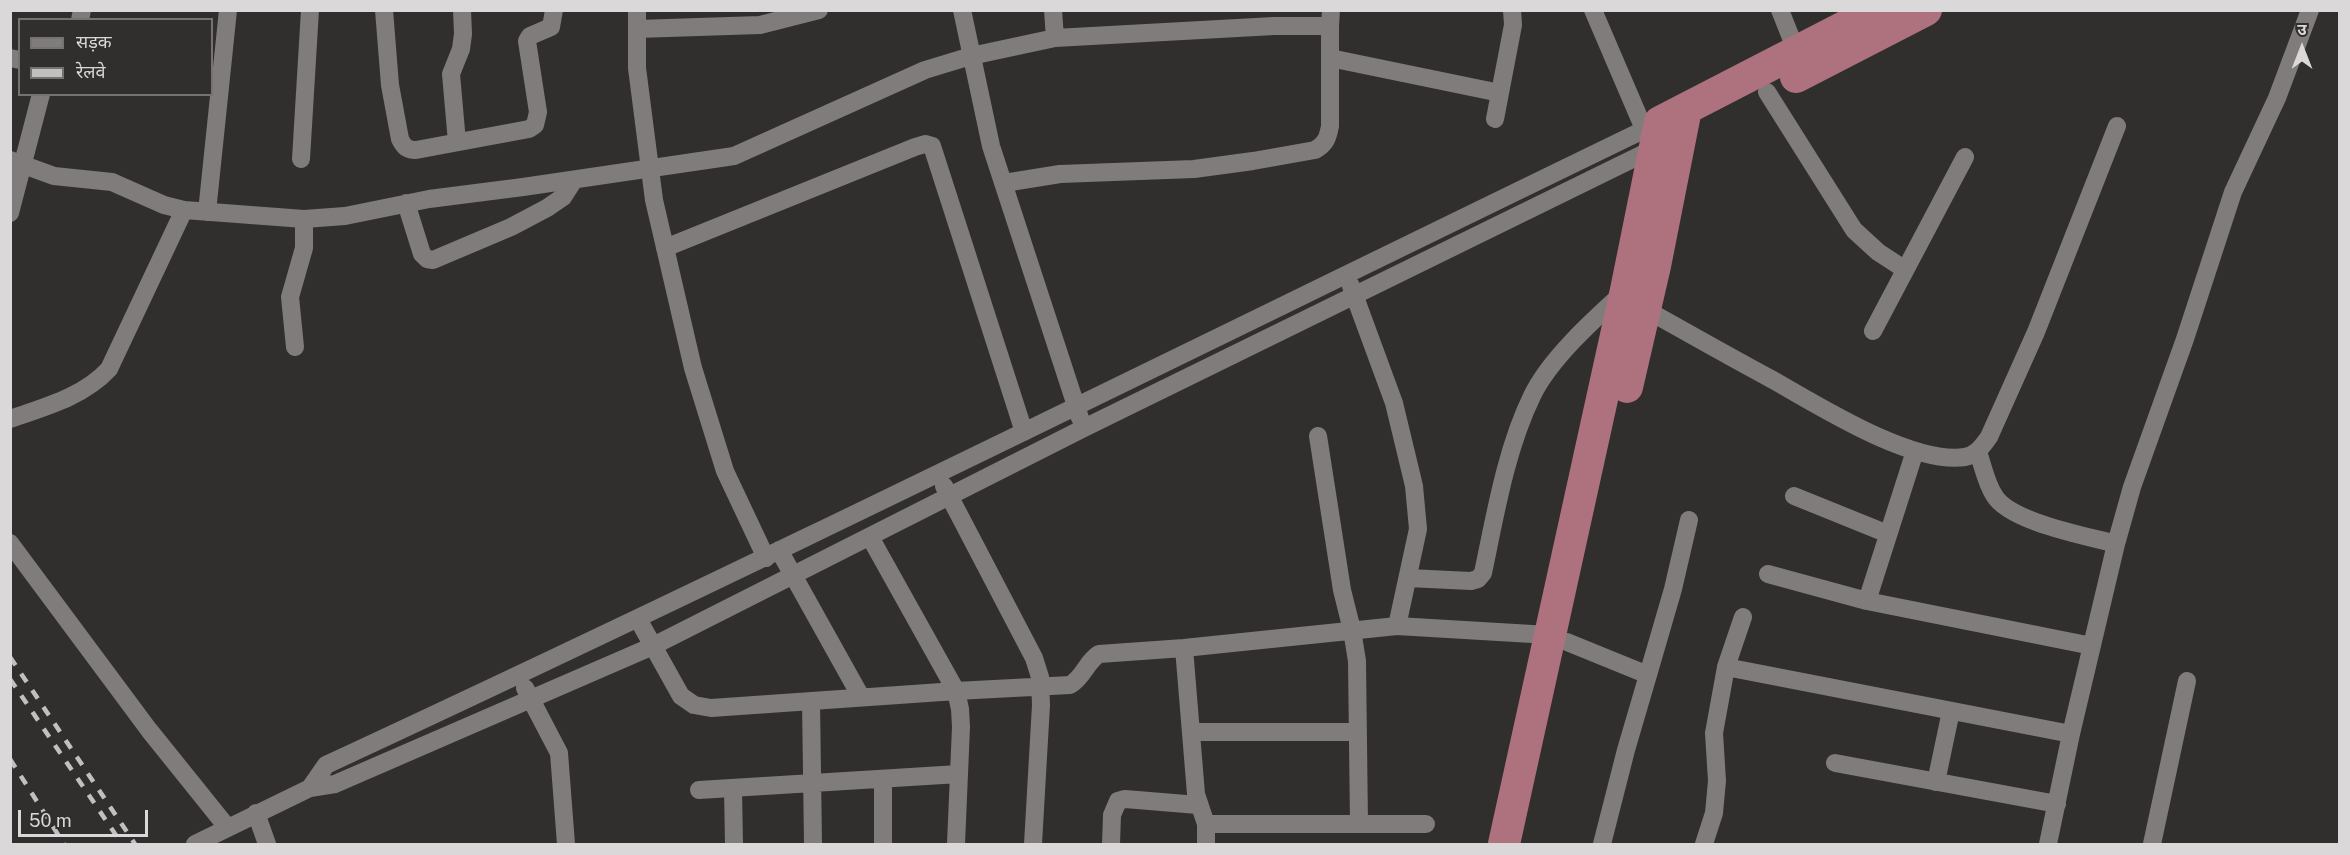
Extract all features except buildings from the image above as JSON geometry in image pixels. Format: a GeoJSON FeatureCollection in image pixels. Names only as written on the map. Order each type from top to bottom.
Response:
{"type":"FeatureCollection","features":[{"type":"Feature","properties":{"kind":"highway"},"geometry":{"type":"LineString","coordinates":[[1665,129],[1877,10]]}},
{"type":"Feature","properties":{"kind":"highway"},"geometry":{"type":"LineString","coordinates":[[1665,129],[1767,92],[1926,10]]}},
{"type":"Feature","properties":{"kind":"highway"},"geometry":{"type":"LineString","coordinates":[[1504,844],[1558,639],[1636,300],[1665,129]]}},
{"type":"Feature","properties":{"kind":"highway"},"geometry":{"type":"LineString","coordinates":[[1524,844],[1558,639]]}},
{"type":"Feature","properties":{"kind":"street"},"geometry":{"type":"LineString","coordinates":[[207,212],[228,10]]}},
{"type":"Feature","properties":{"kind":"street"},"geometry":{"type":"LineString","coordinates":[[301,159],[310,10]]}},
{"type":"Feature","properties":{"kind":"street"},"geometry":{"type":"LineString","coordinates":[[384,10],[390,85],[400,140],[409,150],[529,129],[535,125],[538,112],[527,41],[530,36],[551,27],[554,10]]}},
{"type":"Feature","properties":{"kind":"street"},"geometry":{"type":"LineString","coordinates":[[457,142],[451,74],[461,49],[462,10]]}},
{"type":"Feature","properties":{"kind":"street"},"geometry":{"type":"LineString","coordinates":[[637,10],[638,68],[654,200],[693,368],[725,471],[772,554],[794,576],[861,697]]}},
{"type":"Feature","properties":{"kind":"street"},"geometry":{"type":"LineString","coordinates":[[637,30],[722,19],[760,25],[819,10]]}},
{"type":"Feature","properties":{"kind":"street"},"geometry":{"type":"LineString","coordinates":[[962,10],[991,146],[1033,278],[1068,377],[1075,407],[1084,428]]}},
{"type":"Feature","properties":{"kind":"street"},"geometry":{"type":"LineString","coordinates":[[1053,10],[1055,38]]}},
{"type":"Feature","properties":{"kind":"street"},"geometry":{"type":"LineString","coordinates":[[1495,119],[1513,26],[1512,10]]}},
{"type":"Feature","properties":{"kind":"street"},"geometry":{"type":"LineString","coordinates":[[1593,10],[1665,129]]}},
{"type":"Feature","properties":{"kind":"street"},"geometry":{"type":"LineString","coordinates":[[1780,10],[1797,53]]}},
{"type":"Feature","properties":{"kind":"street"},"geometry":{"type":"LineString","coordinates":[[2048,844],[2071,734],[2116,544],[2132,487],[2185,339],[2233,192],[2277,98],[2310,10]]}},
{"type":"Feature","properties":{"kind":"street"},"geometry":{"type":"LineString","coordinates":[[17,162],[54,176],[111,183],[164,205],[184,210],[304,219],[345,216],[406,203],[734,156],[925,70],[971,56],[1055,38],[1274,26],[1330,18],[1330,126],[1328,138],[1323,146],[1315,150],[1194,169],[1060,174],[1004,183]]}},
{"type":"Feature","properties":{"kind":"street"},"geometry":{"type":"LineString","coordinates":[[1330,58],[1500,93]]}},
{"type":"Feature","properties":{"kind":"street"},"geometry":{"type":"LineString","coordinates":[[1767,92],[1854,230],[1878,252],[1904,269]]}},
{"type":"Feature","properties":{"kind":"street"},"geometry":{"type":"LineString","coordinates":[[10,213],[17,162],[40,96]]}},
{"type":"Feature","properties":{"kind":"street"},"geometry":{"type":"LineString","coordinates":[[1408,578],[1478,579],[1483,573],[1514,443],[1532,395],[1552,365],[1601,313],[1636,300],[1865,431],[1915,451],[1947,457],[1966,457],[1978,452],[1989,437],[2036,332],[2117,126]]}},
{"type":"Feature","properties":{"kind":"street"},"geometry":{"type":"LineString","coordinates":[[310,788],[326,765],[638,619],[1346,273],[1665,129]]}},
{"type":"Feature","properties":{"kind":"street"},"geometry":{"type":"LineString","coordinates":[[195,844],[310,788],[335,784],[653,645],[794,576],[949,495],[1354,296],[1665,129]]}},
{"type":"Feature","properties":{"kind":"street"},"geometry":{"type":"LineString","coordinates":[[665,248],[915,147],[925,144],[932,146],[1024,432]]}},
{"type":"Feature","properties":{"kind":"street"},"geometry":{"type":"LineString","coordinates":[[1873,331],[1965,157]]}},
{"type":"Feature","properties":{"kind":"street"},"geometry":{"type":"LineString","coordinates":[[406,203],[422,254],[427,259],[433,260],[511,227],[547,208],[563,197],[574,180]]}},
{"type":"Feature","properties":{"kind":"street"},"geometry":{"type":"LineString","coordinates":[[10,420],[72,396],[99,381],[109,369],[184,210]]}},
{"type":"Feature","properties":{"kind":"street"},"geometry":{"type":"LineString","coordinates":[[295,347],[290,297],[304,248],[304,219]]}},
{"type":"Feature","properties":{"kind":"street"},"geometry":{"type":"LineString","coordinates":[[1346,273],[1394,403],[1414,486],[1418,529],[1397,626]]}},
{"type":"Feature","properties":{"kind":"street"},"geometry":{"type":"LineString","coordinates":[[1318,436],[1342,590],[1352,630],[1357,679],[1359,824]]}},
{"type":"Feature","properties":{"kind":"street"},"geometry":{"type":"LineString","coordinates":[[1867,601],[1915,451]]}},
{"type":"Feature","properties":{"kind":"street"},"geometry":{"type":"LineString","coordinates":[[1978,452],[1994,496],[2020,517],[2116,544]]}},
{"type":"Feature","properties":{"kind":"street"},"geometry":{"type":"LineString","coordinates":[[938,474],[1034,658],[1040,688],[1033,844]]}},
{"type":"Feature","properties":{"kind":"street"},"geometry":{"type":"LineString","coordinates":[[1794,496],[1888,534]]}},
{"type":"Feature","properties":{"kind":"street"},"geometry":{"type":"LineString","coordinates":[[1602,844],[1626,750],[1673,589],[1689,520]]}},
{"type":"Feature","properties":{"kind":"street"},"geometry":{"type":"LineString","coordinates":[[870,537],[956,691],[961,727],[956,844]]}},
{"type":"Feature","properties":{"kind":"street"},"geometry":{"type":"LineString","coordinates":[[10,543],[149,730],[226,827]]}},
{"type":"Feature","properties":{"kind":"street"},"geometry":{"type":"LineString","coordinates":[[1768,574],[1867,601],[2092,646]]}},
{"type":"Feature","properties":{"kind":"street"},"geometry":{"type":"LineString","coordinates":[[1704,844],[1714,813],[1717,781],[1714,733],[1726,667],[1743,617]]}},
{"type":"Feature","properties":{"kind":"street"},"geometry":{"type":"LineString","coordinates":[[638,619],[681,696],[694,705],[711,708],[1070,685],[1080,680],[1091,659],[1099,654],[1184,648],[1397,626],[1558,639],[1648,675]]}},
{"type":"Feature","properties":{"kind":"street"},"geometry":{"type":"LineString","coordinates":[[1184,648],[1198,805],[1206,824],[1206,844]]}},
{"type":"Feature","properties":{"kind":"street"},"geometry":{"type":"LineString","coordinates":[[1726,667],[2071,734]]}},
{"type":"Feature","properties":{"kind":"street"},"geometry":{"type":"LineString","coordinates":[[519,676],[559,753],[566,844]]}},
{"type":"Feature","properties":{"kind":"street"},"geometry":{"type":"LineString","coordinates":[[2152,844],[2187,681]]}},
{"type":"Feature","properties":{"kind":"street"},"geometry":{"type":"LineString","coordinates":[[811,701],[813,844]]}},
{"type":"Feature","properties":{"kind":"street"},"geometry":{"type":"LineString","coordinates":[[1936,782],[1951,711]]}},
{"type":"Feature","properties":{"kind":"street"},"geometry":{"type":"LineString","coordinates":[[1191,732],[1356,732]]}},
{"type":"Feature","properties":{"kind":"street"},"geometry":{"type":"LineString","coordinates":[[1834,763],[2056,804]]}},
{"type":"Feature","properties":{"kind":"street"},"geometry":{"type":"LineString","coordinates":[[699,790],[813,785],[959,774]]}},
{"type":"Feature","properties":{"kind":"street"},"geometry":{"type":"LineString","coordinates":[[883,779],[883,844]]}},
{"type":"Feature","properties":{"kind":"street"},"geometry":{"type":"LineString","coordinates":[[733,789],[734,844]]}},
{"type":"Feature","properties":{"kind":"street"},"geometry":{"type":"LineString","coordinates":[[1111,844],[1112,815],[1118,801],[1125,799],[1198,805]]}},
{"type":"Feature","properties":{"kind":"street"},"geometry":{"type":"LineString","coordinates":[[256,813],[267,844]]}},
{"type":"Feature","properties":{"kind":"street"},"geometry":{"type":"LineString","coordinates":[[1206,824],[1426,824]]}},
{"type":"Feature","properties":{"kind":"railway"},"geometry":{"type":"LineString","coordinates":[[10,657],[135,844]]}},
{"type":"Feature","properties":{"kind":"railway"},"geometry":{"type":"LineString","coordinates":[[10,679],[122,844]]}},
{"type":"Feature","properties":{"kind":"railway"},"geometry":{"type":"LineString","coordinates":[[10,759],[64,844]]}}]}
